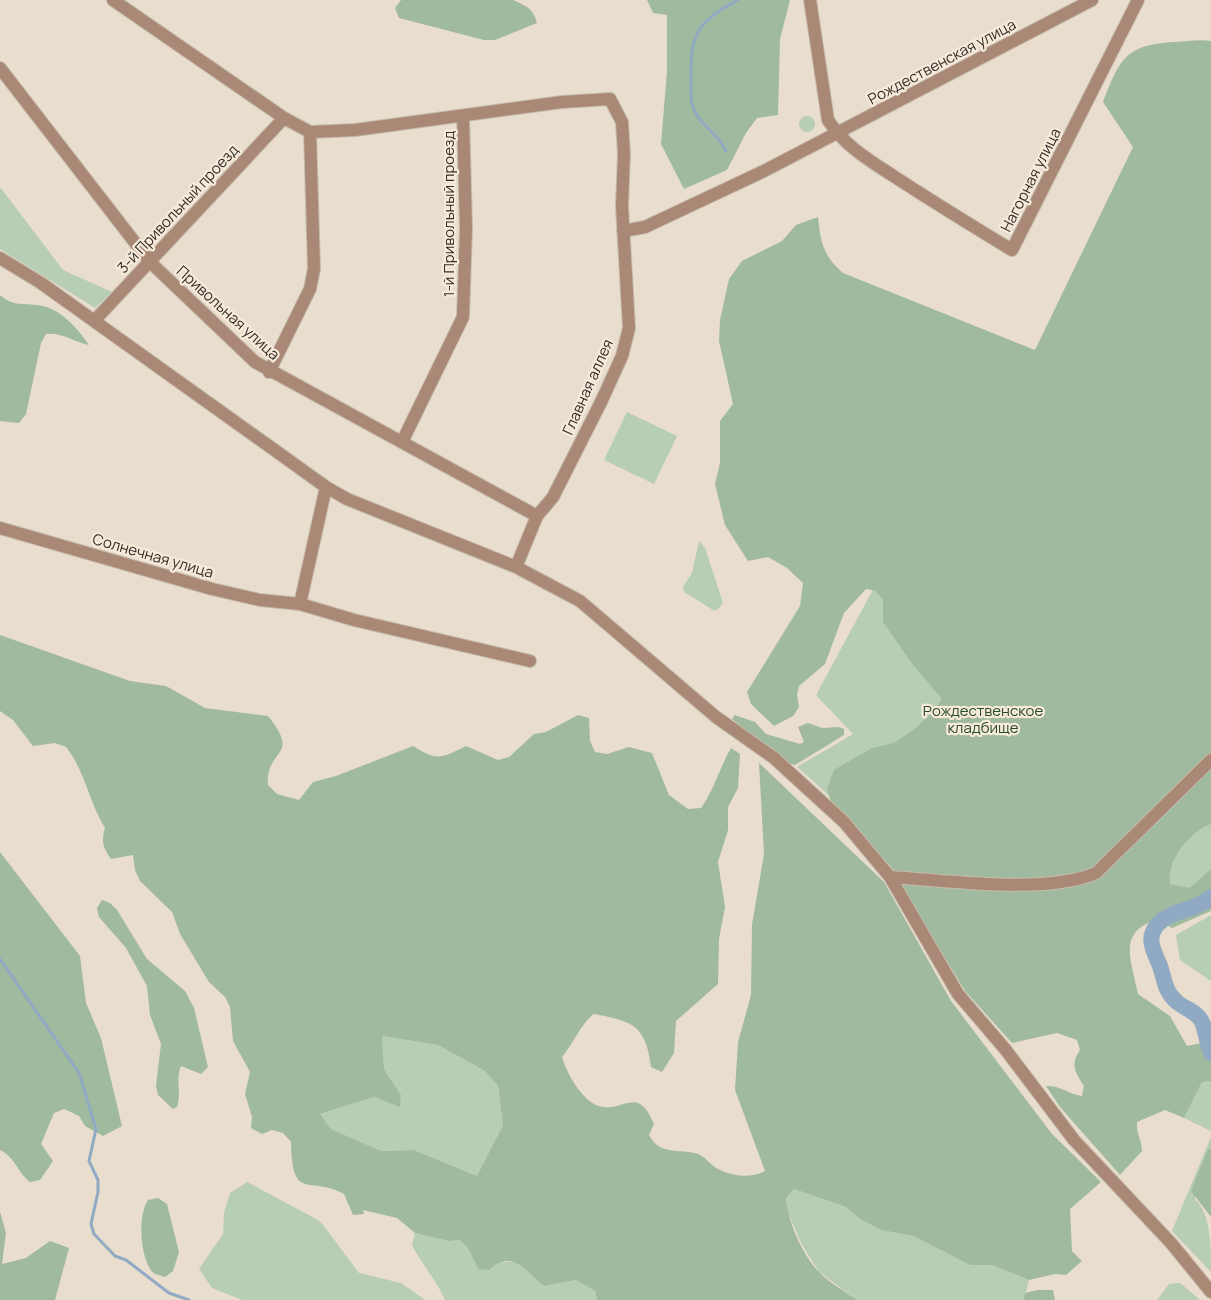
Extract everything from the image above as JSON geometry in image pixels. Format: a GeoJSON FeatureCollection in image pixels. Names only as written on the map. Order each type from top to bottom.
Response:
{"type":"FeatureCollection","features":[{"type":"Feature","properties":{"kind":"street"},"geometry":{"type":"LineString","coordinates":[[112,0],[259,98],[284,118],[310,132],[355,130],[463,116]]}},
{"type":"Feature","properties":{"kind":"street"},"geometry":{"type":"LineString","coordinates":[[810,0],[828,120],[837,134]]}},
{"type":"Feature","properties":{"kind":"street","name":"Рождественская улица"},"geometry":{"type":"LineString","coordinates":[[623,231],[645,227],[837,134],[1092,0]]}},
{"type":"Feature","properties":{"kind":"street","name":"Нагорная улица"},"geometry":{"type":"LineString","coordinates":[[837,134],[854,150],[1012,250],[1138,0]]}},
{"type":"Feature","properties":{"kind":"street","name":"Привольная улица"},"geometry":{"type":"LineString","coordinates":[[0,68],[150,262],[255,362],[269,372],[537,516]]}},
{"type":"Feature","properties":{"kind":"street","name":"Главная аллея"},"geometry":{"type":"LineString","coordinates":[[463,116],[610,99],[622,122],[623,231],[628,328],[622,356],[553,497],[537,516],[516,567]]}},
{"type":"Feature","properties":{"kind":"street","name":"1-й Привольный проезд"},"geometry":{"type":"LineString","coordinates":[[402,442],[463,317],[466,228],[463,116]]}},
{"type":"Feature","properties":{"kind":"street","name":"3-й Привольный проезд"},"geometry":{"type":"LineString","coordinates":[[94,321],[284,118]]}},
{"type":"Feature","properties":{"kind":"street"},"geometry":{"type":"LineString","coordinates":[[269,372],[310,289],[314,269],[310,132]]}},
{"type":"Feature","properties":{"kind":"street"},"geometry":{"type":"LineString","coordinates":[[0,258],[94,321],[326,488],[347,499],[516,567],[579,601],[716,717],[774,758],[844,822],[890,877],[958,994],[1005,1049],[1074,1140],[1171,1244],[1211,1292]]}},
{"type":"Feature","properties":{"kind":"street"},"geometry":{"type":"LineString","coordinates":[[300,604],[326,488]]}},
{"type":"Feature","properties":{"kind":"street","name":"Солнечная улица"},"geometry":{"type":"LineString","coordinates":[[0,528],[212,589],[260,600],[300,604],[354,620],[530,661]]}},
{"type":"Feature","properties":{"kind":"street"},"geometry":{"type":"LineString","coordinates":[[890,877],[1052,885],[1081,880],[1096,873],[1211,760]]}},
{"type":"Feature","properties":{"kind":"green space"},"geometry":{"type":"Polygon","coordinates":[[[401,0],[513,0],[531,11],[537,23],[495,40],[484,40],[399,18],[395,8],[401,0]]]}},
{"type":"Feature","properties":{"kind":"green space"},"geometry":{"type":"Polygon","coordinates":[[[647,0],[790,0],[780,39],[778,115],[757,118],[746,133],[727,170],[684,189],[661,144],[667,71],[667,15],[653,13],[647,0]]]}},
{"type":"Feature","properties":{"kind":"green space","name":"Рождественское кладбище"},"geometry":{"type":"Polygon","coordinates":[[[1211,41],[1211,824],[1195,834],[1181,848],[1172,866],[1170,884],[1190,888],[1211,869],[1211,911],[1172,928],[1163,923],[1170,915],[1141,927],[1130,944],[1130,954],[1138,994],[1170,1016],[1187,1046],[1202,1043],[1208,1034],[1211,1020],[1211,1081],[1202,1082],[1184,1118],[1165,1110],[1137,1122],[1142,1151],[1120,1175],[1060,1107],[1046,1086],[1082,1096],[1084,1086],[1074,1064],[1080,1050],[1077,1040],[1057,1033],[1012,1043],[965,991],[889,865],[831,801],[827,789],[834,770],[872,748],[894,743],[929,716],[942,699],[913,665],[883,622],[883,600],[876,591],[866,589],[844,613],[825,664],[799,686],[797,695],[799,707],[793,716],[774,726],[751,704],[747,692],[800,606],[803,583],[787,568],[768,557],[748,561],[725,525],[715,484],[720,463],[720,421],[733,404],[719,341],[720,320],[729,279],[742,261],[782,241],[796,225],[818,217],[824,248],[843,273],[1035,350],[1133,147],[1103,102],[1114,75],[1127,57],[1134,51],[1145,47],[1174,42],[1211,41]]]}},
{"type":"Feature","properties":{"kind":"green space"},"geometry":{"type":"Polygon","coordinates":[[[807,116],[813,118],[815,124],[813,130],[807,132],[801,130],[799,124],[801,118],[807,116]]]}},
{"type":"Feature","properties":{"kind":"green space"},"geometry":{"type":"Polygon","coordinates":[[[0,187],[63,270],[112,292],[95,308],[0,249],[0,187]]]}},
{"type":"Feature","properties":{"kind":"green space"},"geometry":{"type":"Polygon","coordinates":[[[0,295],[13,302],[52,309],[73,325],[89,345],[57,334],[46,334],[41,343],[26,414],[19,423],[0,421],[0,295]]]}},
{"type":"Feature","properties":{"kind":"green space"},"geometry":{"type":"Polygon","coordinates":[[[627,412],[677,436],[654,484],[604,460],[627,412]]]}},
{"type":"Feature","properties":{"kind":"green space"},"geometry":{"type":"Polygon","coordinates":[[[699,541],[705,548],[723,603],[717,610],[713,610],[684,592],[683,587],[692,573],[699,541]]]}},
{"type":"Feature","properties":{"kind":"green space","name":"Рождественское кладбище"},"geometry":{"type":"Polygon","coordinates":[[[896,547],[1063,609],[893,862],[821,788],[797,767],[853,734],[816,695],[896,547]]]}},
{"type":"Feature","properties":{"kind":"green space"},"geometry":{"type":"Polygon","coordinates":[[[0,635],[130,681],[166,686],[205,708],[268,716],[278,730],[282,739],[282,747],[269,773],[268,785],[277,794],[299,800],[313,782],[336,776],[413,746],[433,756],[444,756],[466,746],[498,760],[509,757],[534,734],[546,732],[578,715],[589,718],[590,741],[595,752],[607,754],[629,747],[652,753],[669,795],[688,809],[701,808],[731,748],[740,754],[738,788],[728,807],[728,830],[718,862],[725,907],[719,939],[718,984],[676,1021],[674,1053],[662,1072],[651,1067],[645,1042],[635,1027],[618,1019],[594,1014],[585,1022],[562,1057],[577,1088],[589,1101],[603,1107],[631,1102],[643,1106],[654,1124],[649,1135],[653,1142],[664,1149],[698,1154],[717,1169],[732,1174],[749,1176],[765,1171],[735,1090],[738,1042],[751,995],[752,925],[764,854],[759,763],[884,882],[951,1001],[1052,1134],[1101,1182],[1070,1209],[1072,1251],[1082,1261],[1066,1275],[1055,1274],[1029,1280],[992,1265],[970,1265],[913,1236],[881,1230],[860,1219],[846,1207],[794,1189],[786,1198],[787,1207],[802,1247],[823,1276],[857,1300],[597,1300],[595,1291],[576,1280],[544,1286],[519,1265],[505,1261],[489,1270],[478,1269],[468,1248],[460,1240],[448,1241],[415,1233],[397,1218],[363,1210],[364,1214],[353,1215],[344,1194],[332,1189],[305,1184],[299,1180],[292,1161],[291,1142],[283,1133],[272,1130],[262,1134],[251,1128],[252,1117],[245,1094],[250,1072],[233,1041],[230,1007],[225,997],[209,982],[180,934],[172,912],[140,881],[135,870],[133,855],[111,859],[108,855],[103,841],[105,828],[78,766],[66,747],[55,743],[33,746],[13,720],[0,711],[0,635]],[[382,1036],[384,1069],[401,1095],[400,1107],[374,1097],[320,1114],[331,1129],[381,1151],[414,1150],[477,1176],[503,1125],[498,1086],[485,1071],[438,1045],[382,1036]]]}},
{"type":"Feature","properties":{"kind":"green space"},"geometry":{"type":"Polygon","coordinates":[[[735,715],[755,722],[766,734],[800,744],[804,742],[798,727],[808,723],[822,728],[839,727],[844,729],[844,735],[795,765],[785,762],[732,719],[735,715]]]}},
{"type":"Feature","properties":{"kind":"green space"},"geometry":{"type":"Polygon","coordinates":[[[1211,824],[1211,869],[1190,889],[1169,884],[1172,866],[1181,848],[1195,834],[1211,824]]]}},
{"type":"Feature","properties":{"kind":"green space"},"geometry":{"type":"Polygon","coordinates":[[[0,852],[80,956],[86,1003],[101,1038],[122,1126],[103,1136],[85,1126],[79,1116],[64,1109],[54,1113],[41,1144],[53,1161],[40,1180],[30,1182],[0,1150],[0,852]]]}},
{"type":"Feature","properties":{"kind":"green space"},"geometry":{"type":"Polygon","coordinates":[[[102,900],[110,903],[117,910],[147,959],[185,991],[194,1008],[208,1067],[201,1074],[181,1066],[179,1097],[177,1107],[173,1109],[158,1095],[156,1086],[161,1044],[150,1015],[147,986],[126,948],[99,917],[97,908],[102,900]]]}},
{"type":"Feature","properties":{"kind":"green space"},"geometry":{"type":"Polygon","coordinates":[[[1211,915],[1211,981],[1180,960],[1176,935],[1211,915]]]}},
{"type":"Feature","properties":{"kind":"green space"},"geometry":{"type":"Polygon","coordinates":[[[382,1036],[438,1045],[485,1071],[498,1086],[503,1125],[477,1176],[414,1150],[381,1151],[331,1129],[320,1114],[374,1097],[400,1106],[401,1095],[384,1069],[382,1036]]]}},
{"type":"Feature","properties":{"kind":"green space"},"geometry":{"type":"Polygon","coordinates":[[[1211,1081],[1211,1131],[1184,1118],[1202,1082],[1211,1081]]]}},
{"type":"Feature","properties":{"kind":"green space"},"geometry":{"type":"Polygon","coordinates":[[[1211,1137],[1211,1149],[1208,1149],[1195,1199],[1207,1222],[1211,1272],[1172,1231],[1211,1137]]]}},
{"type":"Feature","properties":{"kind":"green space"},"geometry":{"type":"Polygon","coordinates":[[[1208,1149],[1211,1149],[1211,1217],[1191,1191],[1208,1149]]]}},
{"type":"Feature","properties":{"kind":"green space"},"geometry":{"type":"Polygon","coordinates":[[[247,1182],[320,1221],[359,1273],[401,1283],[425,1300],[242,1300],[212,1288],[199,1269],[223,1234],[224,1213],[230,1193],[247,1182]]]}},
{"type":"Feature","properties":{"kind":"green space"},"geometry":{"type":"Polygon","coordinates":[[[794,1189],[846,1207],[860,1219],[881,1230],[913,1236],[970,1265],[992,1265],[1029,1280],[1024,1300],[857,1300],[819,1272],[801,1243],[787,1210],[786,1198],[794,1189]]]}},
{"type":"Feature","properties":{"kind":"green space"},"geometry":{"type":"Polygon","coordinates":[[[158,1198],[167,1204],[179,1252],[173,1271],[165,1277],[150,1269],[142,1243],[145,1207],[148,1200],[158,1198]]]}},
{"type":"Feature","properties":{"kind":"green space"},"geometry":{"type":"Polygon","coordinates":[[[0,1212],[6,1233],[2,1264],[26,1258],[50,1241],[69,1248],[55,1300],[0,1300],[0,1212]]]}},
{"type":"Feature","properties":{"kind":"green space"},"geometry":{"type":"Polygon","coordinates":[[[415,1233],[448,1241],[460,1240],[468,1248],[478,1269],[503,1262],[516,1262],[528,1268],[544,1286],[576,1280],[595,1291],[597,1300],[445,1300],[412,1245],[415,1233]]]}},
{"type":"Feature","properties":{"kind":"green space"},"geometry":{"type":"Polygon","coordinates":[[[1180,1283],[1200,1300],[1157,1300],[1169,1284],[1180,1283]]]}},
{"type":"Feature","properties":{"kind":"green space"},"geometry":{"type":"Polygon","coordinates":[[[1053,1290],[1055,1300],[1024,1300],[1025,1293],[1053,1290]]]}},
{"type":"Feature","properties":{"kind":"waterway"},"geometry":{"type":"LineString","coordinates":[[726,151],[693,107],[691,101],[692,51],[699,30],[705,22],[738,0]]}},
{"type":"Feature","properties":{"kind":"waterway"},"geometry":{"type":"LineString","coordinates":[[1211,897],[1205,902],[1164,919],[1154,929],[1151,939],[1167,989],[1177,1002],[1200,1019],[1211,1053]]}},
{"type":"Feature","properties":{"kind":"waterway"},"geometry":{"type":"LineString","coordinates":[[0,959],[79,1073],[96,1129],[89,1161],[98,1180],[98,1192],[91,1224],[94,1234],[115,1256],[126,1260],[169,1293],[189,1300]]}}]}
